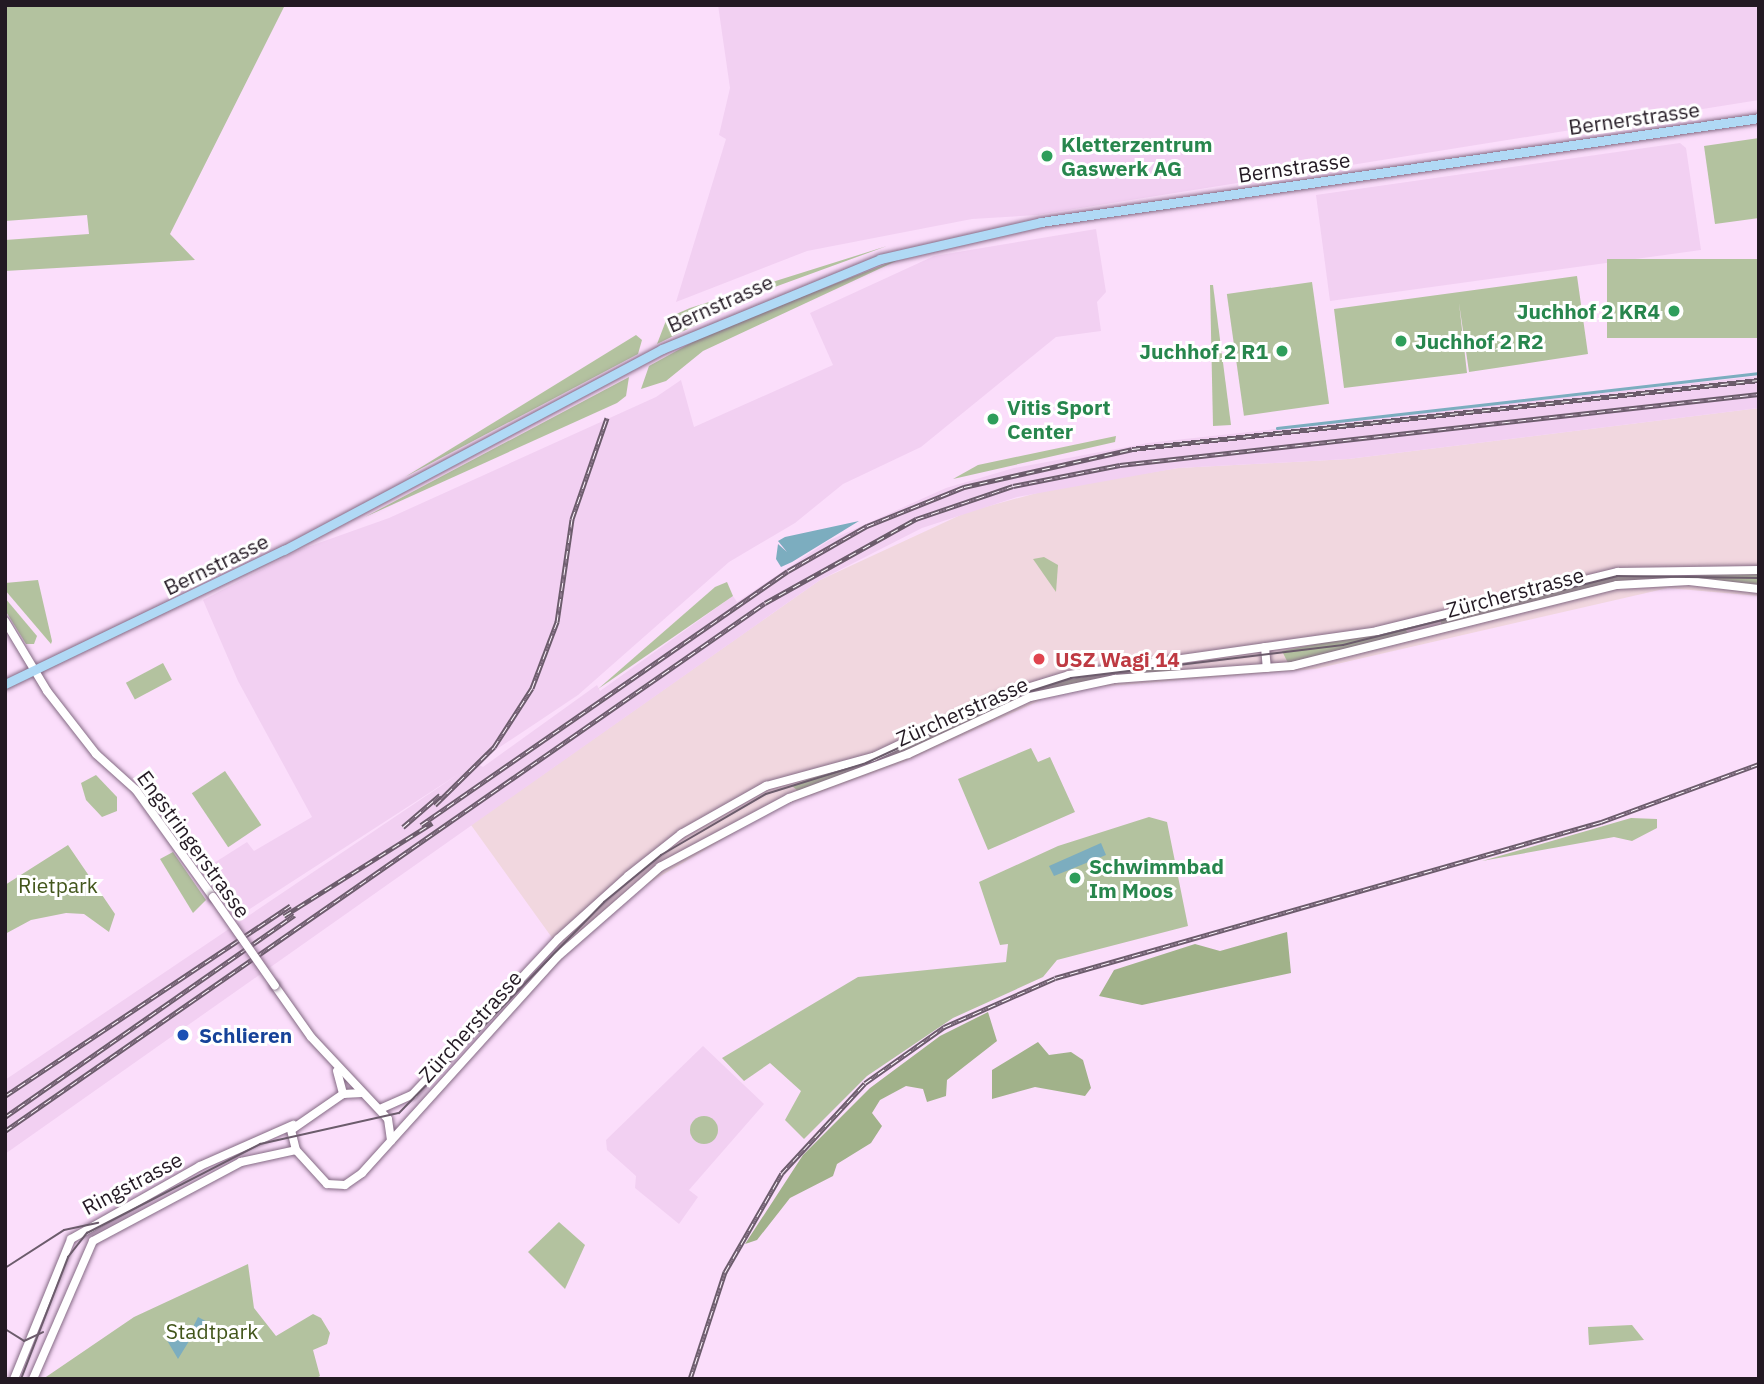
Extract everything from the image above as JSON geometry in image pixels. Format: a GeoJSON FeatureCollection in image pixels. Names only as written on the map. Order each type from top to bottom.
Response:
{"type":"FeatureCollection","features":[{"type":"Feature","properties":{"kind":"main road","name":"Bernerstrasse"},"geometry":{"type":"LineString","coordinates":[[1515,153],[1759,118]]}},
{"type":"Feature","properties":{"kind":"main road","name":"Bernstrasse"},"geometry":{"type":"LineString","coordinates":[[5,684],[302,541],[707,327],[837,272],[958,238],[1515,153]]}},
{"type":"Feature","properties":{"kind":"main road","name":"Zürcherstrasse"},"geometry":{"type":"LineString","coordinates":[[380,1109],[413,1094],[558,939],[628,876],[686,831],[781,782],[873,757],[1053,678],[1377,631],[1430,614],[1618,572],[1759,570]]}},
{"type":"Feature","properties":{"kind":"main road","name":"Zürcherstrasse"},"geometry":{"type":"LineString","coordinates":[[296,1150],[320,1179],[345,1185],[391,1141],[615,902],[660,867],[789,797],[862,774],[1011,705],[1062,688],[1267,668],[1434,632],[1617,585],[1689,581],[1759,589]]}},
{"type":"Feature","properties":{"kind":"main road"},"geometry":{"type":"LineString","coordinates":[[1430,614],[1434,632]]}},
{"type":"Feature","properties":{"kind":"main road","name":"Engstringerstrasse"},"geometry":{"type":"LineString","coordinates":[[5,621],[34,671],[96,754],[136,790],[275,986],[328,1056],[362,1093]]}},
{"type":"Feature","properties":{"kind":"main road"},"geometry":{"type":"LineString","coordinates":[[1265,647],[1267,668]]}},
{"type":"Feature","properties":{"kind":"main road"},"geometry":{"type":"LineString","coordinates":[[781,782],[789,797]]}},
{"type":"Feature","properties":{"kind":"main road","name":"Engstringerstrasse"},"geometry":{"type":"LineString","coordinates":[[328,1056],[344,1094]]}},
{"type":"Feature","properties":{"kind":"main road"},"geometry":{"type":"LineString","coordinates":[[344,1094],[362,1093],[380,1109],[390,1122],[391,1141]]}},
{"type":"Feature","properties":{"kind":"main road","name":"Ringstrasse"},"geometry":{"type":"LineString","coordinates":[[14,1379],[63,1251],[76,1235],[293,1125],[344,1094]]}},
{"type":"Feature","properties":{"kind":"main road"},"geometry":{"type":"LineString","coordinates":[[293,1125],[296,1150]]}},
{"type":"Feature","properties":{"kind":"main road","name":"Ringstrasse"},"geometry":{"type":"LineString","coordinates":[[33,1379],[80,1258],[99,1236],[241,1163],[296,1150]]}},
{"type":"Feature","properties":{"kind":"shaded area"},"geometry":{"type":"Polygon","coordinates":[[[718,5],[1759,5],[1759,100],[1037,215],[972,219],[807,251],[676,302],[726,139],[719,135],[730,88],[718,5]]]}},
{"type":"Feature","properties":{"kind":"shaded area"},"geometry":{"type":"Polygon","coordinates":[[[1680,143],[1686,148],[1701,250],[1330,301],[1316,195],[1680,143]]]}},
{"type":"Feature","properties":{"kind":"shaded area"},"geometry":{"type":"Polygon","coordinates":[[[1096,229],[1106,292],[1097,302],[1101,331],[1056,337],[921,447],[843,484],[795,523],[729,562],[578,695],[476,763],[483,767],[597,685],[600,691],[733,596],[737,602],[828,541],[946,488],[1014,468],[1148,443],[1759,376],[1759,408],[1348,459],[1178,468],[1017,497],[922,528],[820,580],[5,1154],[5,1080],[460,773],[242,914],[203,870],[247,842],[254,851],[312,817],[238,681],[203,600],[299,550],[389,518],[656,397],[681,380],[694,427],[833,365],[810,313],[934,256],[1096,229]]]}},
{"type":"Feature","properties":{"kind":"shaded area"},"geometry":{"type":"Polygon","coordinates":[[[1759,408],[1759,596],[1668,588],[1315,669],[1083,688],[1043,699],[906,761],[776,808],[620,900],[563,953],[471,825],[820,580],[967,512],[1055,488],[1178,468],[1348,459],[1759,408]]]}},
{"type":"Feature","properties":{"kind":"shaded area"},"geometry":{"type":"Polygon","coordinates":[[[703,1046],[764,1104],[689,1190],[698,1197],[679,1224],[635,1188],[636,1176],[607,1150],[606,1140],[703,1046]]]}},
{"type":"Feature","properties":{"kind":"green space"},"geometry":{"type":"Polygon","coordinates":[[[5,5],[285,5],[170,234],[195,260],[5,271],[5,240],[89,234],[87,215],[5,221],[5,5]]]}},
{"type":"Feature","properties":{"kind":"green space"},"geometry":{"type":"Polygon","coordinates":[[[1759,138],[1759,218],[1715,224],[1704,146],[1759,138]]]}},
{"type":"Feature","properties":{"kind":"green space"},"geometry":{"type":"Polygon","coordinates":[[[887,246],[772,288],[657,344],[667,318],[690,308],[887,246]]]}},
{"type":"Feature","properties":{"kind":"green space"},"geometry":{"type":"Polygon","coordinates":[[[909,255],[703,351],[666,381],[641,389],[649,366],[711,332],[909,255]]]}},
{"type":"Feature","properties":{"kind":"green space","name":"Juchhof 2 KR4"},"geometry":{"type":"Polygon","coordinates":[[[1607,259],[1759,259],[1759,338],[1607,338],[1607,259]]]}},
{"type":"Feature","properties":{"kind":"green space"},"geometry":{"type":"Polygon","coordinates":[[[1577,276],[1588,354],[1469,372],[1459,303],[1467,373],[1344,388],[1334,309],[1577,276]]]}},
{"type":"Feature","properties":{"kind":"green space","name":"Juchhof 2 R1"},"geometry":{"type":"Polygon","coordinates":[[[1312,282],[1329,404],[1244,416],[1227,294],[1312,282]]]}},
{"type":"Feature","properties":{"kind":"green space"},"geometry":{"type":"Polygon","coordinates":[[[1210,285],[1213,285],[1231,425],[1213,426],[1210,285]]]}},
{"type":"Feature","properties":{"kind":"green space"},"geometry":{"type":"Polygon","coordinates":[[[636,335],[642,340],[638,354],[405,477],[636,335]]]}},
{"type":"Feature","properties":{"kind":"green space"},"geometry":{"type":"Polygon","coordinates":[[[629,377],[626,396],[617,403],[365,517],[629,377]]]}},
{"type":"Feature","properties":{"kind":"green space"},"geometry":{"type":"Polygon","coordinates":[[[1116,436],[1115,442],[953,479],[978,465],[1116,436]]]}},
{"type":"Feature","properties":{"kind":"green space"},"geometry":{"type":"Polygon","coordinates":[[[1044,557],[1058,565],[1056,592],[1033,559],[1044,557]]]}},
{"type":"Feature","properties":{"kind":"green space"},"geometry":{"type":"Polygon","coordinates":[[[1759,573],[1759,586],[1691,578],[1609,583],[1441,625],[1441,618],[1613,575],[1759,573]]]}},
{"type":"Feature","properties":{"kind":"green space"},"geometry":{"type":"Polygon","coordinates":[[[38,580],[51,644],[5,590],[5,583],[38,580]]]}},
{"type":"Feature","properties":{"kind":"green space"},"geometry":{"type":"Polygon","coordinates":[[[727,582],[733,596],[598,689],[715,587],[727,582]]]}},
{"type":"Feature","properties":{"kind":"green space"},"geometry":{"type":"Polygon","coordinates":[[[5,598],[37,636],[34,644],[26,644],[5,610],[5,598]]]}},
{"type":"Feature","properties":{"kind":"green space"},"geometry":{"type":"Polygon","coordinates":[[[1404,626],[1409,636],[1288,663],[1282,651],[1404,626]]]}},
{"type":"Feature","properties":{"kind":"green space"},"geometry":{"type":"Polygon","coordinates":[[[1180,661],[1181,674],[1049,689],[911,751],[798,791],[792,786],[1036,685],[1180,661]]]}},
{"type":"Feature","properties":{"kind":"green space"},"geometry":{"type":"Polygon","coordinates":[[[163,663],[172,680],[135,699],[126,683],[163,663]]]}},
{"type":"Feature","properties":{"kind":"green space"},"geometry":{"type":"Polygon","coordinates":[[[1031,748],[1038,762],[1050,757],[1075,812],[988,850],[958,779],[1031,748]]]}},
{"type":"Feature","properties":{"kind":"green space"},"geometry":{"type":"Polygon","coordinates":[[[225,771],[261,825],[228,847],[192,793],[225,771]]]}},
{"type":"Feature","properties":{"kind":"green space"},"geometry":{"type":"Polygon","coordinates":[[[96,775],[117,797],[117,811],[102,817],[86,800],[81,783],[96,775]]]}},
{"type":"Feature","properties":{"kind":"green space"},"geometry":{"type":"Polygon","coordinates":[[[157,784],[153,790],[223,889],[219,892],[149,794],[148,786],[157,784]]]}},
{"type":"Feature","properties":{"kind":"green space"},"geometry":{"type":"Polygon","coordinates":[[[1149,817],[1167,822],[1188,926],[1057,960],[1043,977],[953,1018],[867,1076],[804,1139],[785,1120],[801,1091],[770,1063],[744,1081],[722,1058],[858,977],[1006,962],[1008,944],[1000,945],[979,882],[1058,846],[1149,817]]]}},
{"type":"Feature","properties":{"kind":"green space"},"geometry":{"type":"Polygon","coordinates":[[[1631,818],[1657,819],[1657,828],[1632,841],[1614,837],[1482,861],[1631,818]]]}},
{"type":"Feature","properties":{"kind":"green space","name":"Rietpark"},"geometry":{"type":"Polygon","coordinates":[[[68,845],[115,914],[109,932],[84,914],[66,913],[31,920],[5,934],[5,885],[68,845]]]}},
{"type":"Feature","properties":{"kind":"green space"},"geometry":{"type":"Polygon","coordinates":[[[173,852],[206,900],[193,913],[160,859],[173,852]]]}},
{"type":"Feature","properties":{"kind":"green space"},"geometry":{"type":"Polygon","coordinates":[[[1287,932],[1291,973],[1142,1005],[1099,996],[1114,970],[1195,944],[1220,951],[1287,932]]]}},
{"type":"Feature","properties":{"kind":"green space"},"geometry":{"type":"Polygon","coordinates":[[[988,1012],[997,1041],[947,1080],[946,1096],[927,1102],[923,1089],[906,1086],[880,1100],[872,1113],[882,1126],[871,1143],[837,1164],[833,1176],[790,1198],[757,1240],[745,1244],[803,1155],[870,1088],[940,1036],[988,1012]]]}},
{"type":"Feature","properties":{"kind":"green space"},"geometry":{"type":"Polygon","coordinates":[[[1038,1042],[1049,1055],[1071,1052],[1083,1060],[1091,1088],[1085,1096],[1035,1087],[992,1099],[992,1070],[1038,1042]]]}},
{"type":"Feature","properties":{"kind":"green space"},"geometry":{"type":"Polygon","coordinates":[[[704,1116],[714,1120],[718,1130],[714,1140],[704,1144],[694,1140],[690,1130],[694,1120],[704,1116]]]}},
{"type":"Feature","properties":{"kind":"green space"},"geometry":{"type":"Polygon","coordinates":[[[559,1222],[585,1245],[565,1289],[528,1252],[559,1222]]]}},
{"type":"Feature","properties":{"kind":"green space","name":"Stadtpark"},"geometry":{"type":"Polygon","coordinates":[[[248,1264],[254,1308],[276,1336],[313,1314],[321,1318],[330,1333],[327,1344],[313,1350],[320,1376],[315,1379],[43,1379],[134,1317],[248,1264]]]}},
{"type":"Feature","properties":{"kind":"green space"},"geometry":{"type":"Polygon","coordinates":[[[1632,1325],[1644,1340],[1589,1345],[1588,1327],[1632,1325]]]}},
{"type":"Feature","properties":{"kind":"water"},"geometry":{"type":"Polygon","coordinates":[[[859,521],[792,562],[781,567],[776,559],[778,544],[787,552],[778,541],[785,537],[859,521]]]}},
{"type":"Feature","properties":{"kind":"water"},"geometry":{"type":"Polygon","coordinates":[[[1101,843],[1106,855],[1054,876],[1049,866],[1101,843]]]}},
{"type":"Feature","properties":{"kind":"water"},"geometry":{"type":"Polygon","coordinates":[[[198,1317],[219,1328],[194,1333],[178,1359],[165,1337],[178,1328],[191,1331],[198,1317]]]}},
{"type":"Feature","properties":{"kind":"waterway"},"geometry":{"type":"LineString","coordinates":[[1277,428],[1759,373]]}},
{"type":"Feature","properties":{"kind":"tram line"},"geometry":{"type":"LineString","coordinates":[[21,1379],[68,1257],[87,1233],[260,1144],[399,1113],[604,902],[661,855],[766,794],[866,763],[1000,701],[1071,678],[1343,645],[1617,576],[1759,578]]}},
{"type":"Feature","properties":{"kind":"tram line"},"geometry":{"type":"LineString","coordinates":[[5,1268],[64,1230],[98,1223]]}},
{"type":"Feature","properties":{"kind":"tram line"},"geometry":{"type":"LineString","coordinates":[[5,1329],[24,1341],[43,1332]]}},
{"type":"Feature","properties":{"kind":"railway"},"geometry":{"type":"LineString","coordinates":[[421,825],[788,571],[867,526],[964,487],[1132,449],[1759,380]]}},
{"type":"Feature","properties":{"kind":"railway"},"geometry":{"type":"LineString","coordinates":[[5,1131],[765,603],[916,519],[1013,486],[1120,465],[1759,394]]}},
{"type":"Feature","properties":{"kind":"railway"},"geometry":{"type":"LineString","coordinates":[[435,805],[494,747],[532,688],[557,622],[572,519],[607,418]]}},
{"type":"Feature","properties":{"kind":"railway"},"geometry":{"type":"LineString","coordinates":[[690,1379],[725,1272],[782,1173],[865,1083],[944,1027],[1055,978],[1601,822],[1759,764]]}},
{"type":"Feature","properties":{"kind":"railway"},"geometry":{"type":"LineString","coordinates":[[403,827],[440,795]]}},
{"type":"Feature","properties":{"kind":"railway"},"geometry":{"type":"LineString","coordinates":[[284,916],[432,823]]}},
{"type":"Feature","properties":{"kind":"railway"},"geometry":{"type":"LineString","coordinates":[[5,1096],[290,906]]}},
{"type":"Feature","properties":{"kind":"railway"},"geometry":{"type":"LineString","coordinates":[[5,1117],[295,915]]}},
{"type":"Feature","properties":{"kind":"place","name":"Kletterzentrum Gaswerk AG"},"geometry":{"type":"Point","coordinates":[1047,156]}},
{"type":"Feature","properties":{"kind":"place","name":"Juchhof 2 KR4"},"geometry":{"type":"Point","coordinates":[1674,311]}},
{"type":"Feature","properties":{"kind":"place","name":"Juchhof 2 R2"},"geometry":{"type":"Point","coordinates":[1401,341]}},
{"type":"Feature","properties":{"kind":"place","name":"Juchhof 2 R1"},"geometry":{"type":"Point","coordinates":[1282,351]}},
{"type":"Feature","properties":{"kind":"place","name":"Vitis Sport Center"},"geometry":{"type":"Point","coordinates":[993,419]}},
{"type":"Feature","properties":{"kind":"place","name":"USZ Wagi 14"},"geometry":{"type":"Point","coordinates":[1039,659]}},
{"type":"Feature","properties":{"kind":"place","name":"Schwimmbad Im Moos"},"geometry":{"type":"Point","coordinates":[1075,878]}},
{"type":"Feature","properties":{"kind":"place","name":"Schlieren"},"geometry":{"type":"Point","coordinates":[183,1035]}}]}
